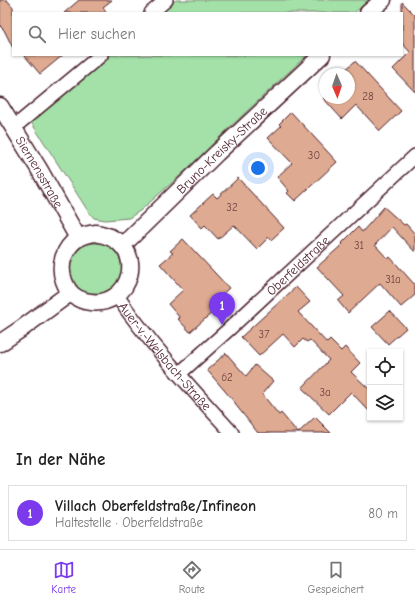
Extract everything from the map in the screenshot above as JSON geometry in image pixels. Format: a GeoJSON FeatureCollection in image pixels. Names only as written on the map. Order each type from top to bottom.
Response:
{"type":"FeatureCollection","features":[{"type":"Feature","properties":{"kind":"street"},"geometry":{"type":"LineString","coordinates":[[153,12],[166,0]]}},
{"type":"Feature","properties":{"kind":"street"},"geometry":{"type":"LineString","coordinates":[[369,12],[383,0]]}},
{"type":"Feature","properties":{"kind":"street"},"geometry":{"type":"LineString","coordinates":[[13,128],[25,120],[100,56]]}},
{"type":"Feature","properties":{"kind":"street","name":"Bruno-Kreisky-Straße"},"geometry":{"type":"LineString","coordinates":[[123,245],[217,153],[321,56]]}},
{"type":"Feature","properties":{"kind":"street","name":"Siemensstraße"},"geometry":{"type":"LineString","coordinates":[[0,106],[39,169],[78,238]]}},
{"type":"Feature","properties":{"kind":"street","name":"Oberfeldstraße"},"geometry":{"type":"LineString","coordinates":[[179,374],[415,156]]}},
{"type":"Feature","properties":{"kind":"street"},"geometry":{"type":"LineString","coordinates":[[95,233],[106,235],[117,240],[123,245],[128,254],[130,276],[125,287],[117,296],[109,300],[89,302],[78,299],[70,293],[64,283],[62,261],[66,250],[78,238],[95,233]]}},
{"type":"Feature","properties":{"kind":"street"},"geometry":{"type":"LineString","coordinates":[[0,343],[70,293]]}},
{"type":"Feature","properties":{"kind":"street","name":"Auer-v.-Welsbach-Straße"},"geometry":{"type":"LineString","coordinates":[[117,296],[127,311],[179,374],[232,433]]}},
{"type":"Feature","properties":{"kind":"green space"},"geometry":{"type":"Polygon","coordinates":[[[176,0],[369,0],[355,12],[162,12],[176,0]]]}},
{"type":"Feature","properties":{"kind":"green space"},"geometry":{"type":"Polygon","coordinates":[[[110,56],[306,56],[183,173],[141,210],[129,218],[105,220],[94,218],[31,122],[110,56]]]}},
{"type":"Feature","properties":{"kind":"green space"},"geometry":{"type":"Polygon","coordinates":[[[91,243],[101,243],[115,250],[122,264],[122,274],[115,288],[101,295],[91,295],[81,291],[74,284],[70,274],[70,264],[74,254],[81,247],[91,243]]]}},
{"type":"Feature","properties":{"kind":"building"},"geometry":{"type":"Polygon","coordinates":[[[0,0],[7,0],[13,7],[12,46],[4,30],[0,26],[0,0]]]}},
{"type":"Feature","properties":{"kind":"building"},"geometry":{"type":"Polygon","coordinates":[[[79,0],[112,0],[103,7],[106,12],[65,12],[79,0]]]}},
{"type":"Feature","properties":{"kind":"building"},"geometry":{"type":"Polygon","coordinates":[[[402,2],[415,15],[415,92],[393,69],[410,52],[403,44],[402,2]]]}},
{"type":"Feature","properties":{"kind":"building"},"geometry":{"type":"Polygon","coordinates":[[[25,56],[62,56],[40,74],[25,56]]]}},
{"type":"Feature","properties":{"kind":"building"},"geometry":{"type":"Polygon","coordinates":[[[355,61],[401,111],[380,131],[356,105],[342,119],[328,104],[355,104],[355,68],[347,68],[355,61]]]}},
{"type":"Feature","properties":{"kind":"building"},"geometry":{"type":"Polygon","coordinates":[[[291,112],[337,162],[295,201],[287,193],[289,191],[277,177],[292,163],[268,138],[281,126],[279,124],[291,112]]]}},
{"type":"Feature","properties":{"kind":"building"},"geometry":{"type":"Polygon","coordinates":[[[238,178],[284,228],[271,240],[269,237],[257,249],[234,225],[218,239],[205,225],[202,228],[190,215],[213,194],[217,198],[238,178]]]}},
{"type":"Feature","properties":{"kind":"building"},"geometry":{"type":"Polygon","coordinates":[[[384,207],[404,225],[406,224],[415,234],[415,252],[392,227],[375,245],[388,259],[390,257],[415,285],[415,295],[401,307],[380,283],[348,313],[338,301],[344,296],[317,267],[343,244],[342,243],[358,227],[362,232],[384,207]]]}},
{"type":"Feature","properties":{"kind":"building"},"geometry":{"type":"Polygon","coordinates":[[[183,239],[229,288],[208,307],[213,312],[190,332],[178,319],[180,318],[168,304],[183,290],[160,264],[173,253],[170,251],[183,239]]]}},
{"type":"Feature","properties":{"kind":"building"},"geometry":{"type":"Polygon","coordinates":[[[296,287],[310,302],[298,312],[327,343],[330,340],[341,351],[345,347],[360,363],[351,372],[367,387],[367,409],[351,392],[329,414],[302,388],[329,360],[310,340],[307,342],[303,339],[295,347],[283,334],[259,356],[241,337],[296,287]]]}},
{"type":"Feature","properties":{"kind":"building"},"geometry":{"type":"Polygon","coordinates":[[[390,311],[406,328],[388,344],[372,327],[390,311]]]}},
{"type":"Feature","properties":{"kind":"building"},"geometry":{"type":"Polygon","coordinates":[[[226,353],[246,376],[255,365],[273,381],[262,394],[279,415],[281,413],[298,433],[258,433],[207,370],[226,353]]]}},
{"type":"Feature","properties":{"kind":"building"},"geometry":{"type":"Polygon","coordinates":[[[315,417],[331,433],[298,433],[315,417]]]}},
{"type":"Feature","properties":{"kind":"place","name":"Villach Oberfeldstraße/Infineon"},"geometry":{"type":"Point","coordinates":[222,325]}}]}
